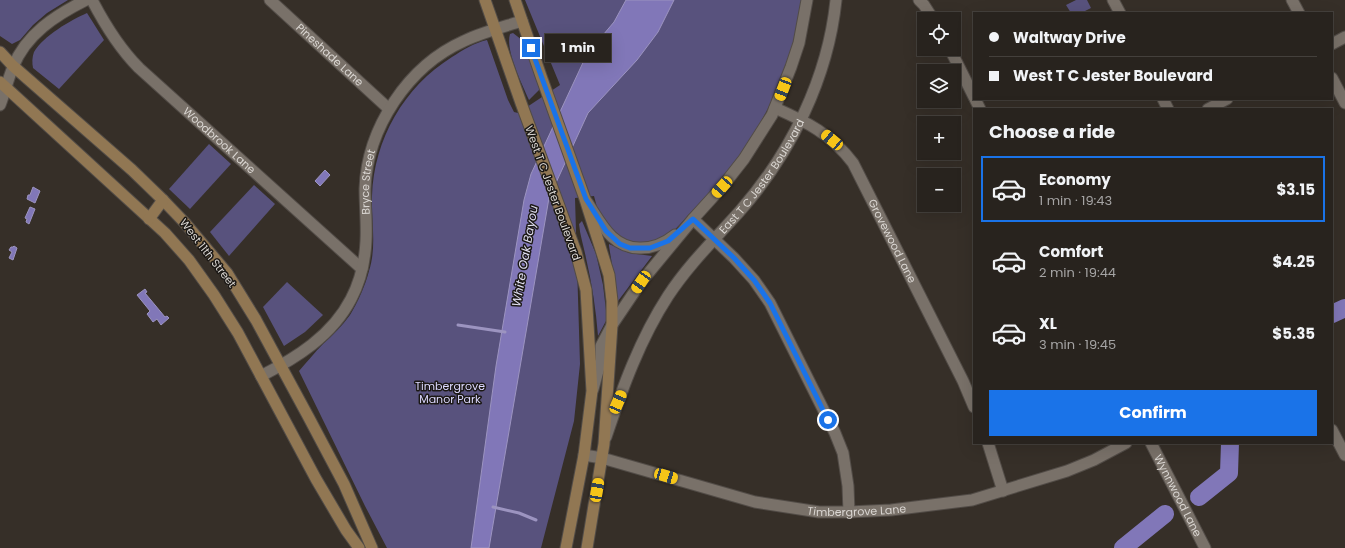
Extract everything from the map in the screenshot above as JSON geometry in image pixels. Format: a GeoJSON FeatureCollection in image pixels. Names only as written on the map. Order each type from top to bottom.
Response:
{"type":"FeatureCollection","features":[{"type":"Feature","properties":{"kind":"main road","name":"West T C Jester Boulevard"},"geometry":{"type":"LineString","coordinates":[[485,0],[576,252],[586,290],[591,353],[592,391],[584,455],[566,548]]}},
{"type":"Feature","properties":{"kind":"main road"},"geometry":{"type":"LineString","coordinates":[[515,0],[540,76],[586,199],[609,275],[612,301],[612,325],[604,444],[587,548]]}},
{"type":"Feature","properties":{"kind":"main road","name":"West 11th Street"},"geometry":{"type":"LineString","coordinates":[[0,52],[13,66],[164,200],[227,273],[256,320],[344,484],[372,548]]}},
{"type":"Feature","properties":{"kind":"main road","name":"West 11th Street"},"geometry":{"type":"LineString","coordinates":[[3,85],[165,233],[189,260],[214,294],[238,333],[316,479],[358,548]]}},
{"type":"Feature","properties":{"kind":"main road"},"geometry":{"type":"LineString","coordinates":[[149,219],[164,200]]}},
{"type":"Feature","properties":{"kind":"street"},"geometry":{"type":"LineString","coordinates":[[0,105],[3,85],[23,48],[46,23],[62,12],[86,0]]}},
{"type":"Feature","properties":{"kind":"street","name":"Woodbrook Lane"},"geometry":{"type":"LineString","coordinates":[[92,0],[113,38],[126,56],[362,268]]}},
{"type":"Feature","properties":{"kind":"street","name":"Pineshade Lane"},"geometry":{"type":"LineString","coordinates":[[270,0],[389,109]]}},
{"type":"Feature","properties":{"kind":"street","name":"East T C Jester Boulevard"},"geometry":{"type":"LineString","coordinates":[[592,391],[601,360],[601,346],[612,325],[641,282],[693,219],[722,187],[744,158],[775,108],[799,43],[807,0]]}},
{"type":"Feature","properties":{"kind":"street","name":"East T C Jester Boulevard"},"geometry":{"type":"LineString","coordinates":[[604,444],[618,402],[650,326],[669,295],[702,252],[740,211],[771,173],[798,127],[817,82],[827,48],[836,0]]}},
{"type":"Feature","properties":{"kind":"street"},"geometry":{"type":"LineString","coordinates":[[919,0],[928,12]]}},
{"type":"Feature","properties":{"kind":"street"},"geometry":{"type":"LineString","coordinates":[[1113,0],[1119,12]]}},
{"type":"Feature","properties":{"kind":"street"},"geometry":{"type":"LineString","coordinates":[[1292,0],[1298,12]]}},
{"type":"Feature","properties":{"kind":"street","name":"Bryce Street"},"geometry":{"type":"LineString","coordinates":[[261,376],[280,366],[312,345],[327,332],[351,300],[359,281],[366,240],[365,188],[368,164],[389,109],[410,81],[428,64],[449,49],[464,41],[522,21]]}},
{"type":"Feature","properties":{"kind":"street"},"geometry":{"type":"LineString","coordinates":[[1333,43],[1345,37]]}},
{"type":"Feature","properties":{"kind":"street"},"geometry":{"type":"LineString","coordinates":[[954,56],[973,94]]}},
{"type":"Feature","properties":{"kind":"street"},"geometry":{"type":"LineString","coordinates":[[1333,80],[1345,103]]}},
{"type":"Feature","properties":{"kind":"street"},"geometry":{"type":"LineString","coordinates":[[1210,108],[1225,100]]}},
{"type":"Feature","properties":{"kind":"street","name":"Grovewood Lane"},"geometry":{"type":"LineString","coordinates":[[775,108],[801,119],[821,131],[842,148],[852,162],[963,381],[973,405]]}},
{"type":"Feature","properties":{"kind":"street"},"geometry":{"type":"LineString","coordinates":[[586,199],[606,231],[620,244],[630,248],[650,248],[668,241],[693,219],[734,258],[754,280],[770,303],[835,433],[843,454],[848,486],[849,512]]}},
{"type":"Feature","properties":{"kind":"street"},"geometry":{"type":"LineString","coordinates":[[1333,432],[1345,455]]}},
{"type":"Feature","properties":{"kind":"street"},"geometry":{"type":"LineString","coordinates":[[988,444],[1003,491]]}},
{"type":"Feature","properties":{"kind":"street","name":"Timbergrove Lane"},"geometry":{"type":"LineString","coordinates":[[584,455],[602,458],[755,502],[819,512],[849,512],[891,510],[972,500],[1067,471],[1094,460],[1124,444]]}},
{"type":"Feature","properties":{"kind":"street","name":"Wynnwood Lane"},"geometry":{"type":"LineString","coordinates":[[1152,444],[1205,548]]}},
{"type":"Feature","properties":{"kind":"green space"},"geometry":{"type":"Polygon","coordinates":[[[0,0],[68,0],[47,13],[33,25],[20,40],[12,44],[0,36],[0,0]]]}},
{"type":"Feature","properties":{"kind":"green space","name":"Timbergrove Manor Park"},"geometry":{"type":"Polygon","coordinates":[[[525,0],[802,0],[795,39],[789,58],[775,95],[756,131],[735,163],[669,236],[642,245],[618,237],[598,211],[594,196],[575,198],[580,364],[574,421],[541,548],[387,548],[299,371],[347,319],[361,294],[369,271],[373,252],[372,196],[374,175],[379,154],[395,116],[406,99],[420,83],[435,69],[464,49],[487,40],[508,100],[514,112],[518,113],[560,85],[525,0]]]}},
{"type":"Feature","properties":{"kind":"green space"},"geometry":{"type":"Polygon","coordinates":[[[1076,0],[1087,0],[1091,8],[1083,12],[1070,12],[1066,5],[1076,0]]]}},
{"type":"Feature","properties":{"kind":"green space"},"geometry":{"type":"Polygon","coordinates":[[[87,13],[104,40],[59,89],[33,68],[32,60],[34,52],[38,46],[51,34],[87,13]]]}},
{"type":"Feature","properties":{"kind":"green space"},"geometry":{"type":"Polygon","coordinates":[[[513,33],[522,40],[525,45],[540,89],[529,100],[512,58],[509,41],[510,34],[513,33]]]}},
{"type":"Feature","properties":{"kind":"green space"},"geometry":{"type":"Polygon","coordinates":[[[209,144],[231,164],[190,209],[169,189],[209,144]]]}},
{"type":"Feature","properties":{"kind":"green space"},"geometry":{"type":"Polygon","coordinates":[[[254,185],[275,204],[229,256],[210,232],[254,185]]]}},
{"type":"Feature","properties":{"kind":"green space"},"geometry":{"type":"Polygon","coordinates":[[[582,221],[596,254],[603,285],[607,319],[598,336],[592,287],[579,224],[582,221]]]}},
{"type":"Feature","properties":{"kind":"green space"},"geometry":{"type":"Polygon","coordinates":[[[609,244],[629,253],[652,256],[618,301],[609,246],[609,244]]]}},
{"type":"Feature","properties":{"kind":"green space"},"geometry":{"type":"Polygon","coordinates":[[[287,282],[323,315],[305,332],[284,346],[263,307],[287,282]]]}},
{"type":"Feature","properties":{"kind":"water","name":"White Oak Bayou"},"geometry":{"type":"Polygon","coordinates":[[[626,0],[674,0],[658,32],[637,60],[588,113],[549,198],[489,548],[471,548],[496,366],[524,200],[531,174],[587,54],[614,22],[626,0]]]}},
{"type":"Feature","properties":{"kind":"water"},"geometry":{"type":"Polygon","coordinates":[[[325,170],[330,175],[320,186],[315,181],[325,170]]]}},
{"type":"Feature","properties":{"kind":"water"},"geometry":{"type":"Polygon","coordinates":[[[33,187],[40,191],[35,203],[27,199],[33,187]]]}},
{"type":"Feature","properties":{"kind":"water"},"geometry":{"type":"Polygon","coordinates":[[[30,207],[35,209],[29,224],[26,222],[27,219],[25,218],[30,207]]]}},
{"type":"Feature","properties":{"kind":"water"},"geometry":{"type":"Polygon","coordinates":[[[14,246],[17,248],[13,260],[9,258],[12,252],[9,250],[14,246]]]}},
{"type":"Feature","properties":{"kind":"water"},"geometry":{"type":"Polygon","coordinates":[[[145,289],[147,292],[145,293],[165,317],[167,316],[169,318],[161,325],[157,319],[153,322],[147,314],[150,311],[137,295],[145,289]]]}},
{"type":"Feature","properties":{"kind":"waterway"},"geometry":{"type":"LineString","coordinates":[[1333,314],[1345,308]]}},
{"type":"Feature","properties":{"kind":"waterway"},"geometry":{"type":"LineString","coordinates":[[458,325],[505,332]]}},
{"type":"Feature","properties":{"kind":"waterway"},"geometry":{"type":"LineString","coordinates":[[1199,497],[1229,473],[1230,444]]}},
{"type":"Feature","properties":{"kind":"waterway"},"geometry":{"type":"LineString","coordinates":[[493,507],[519,513],[536,520]]}},
{"type":"Feature","properties":{"kind":"waterway"},"geometry":{"type":"LineString","coordinates":[[1123,548],[1165,514]]}},
{"type":"Feature","properties":{"kind":"route"},"geometry":{"type":"LineString","coordinates":[[531,48],[586,199],[606,231],[620,244],[630,248],[650,248],[668,241],[693,219],[734,258],[754,280],[770,303],[828,420]]}}]}
